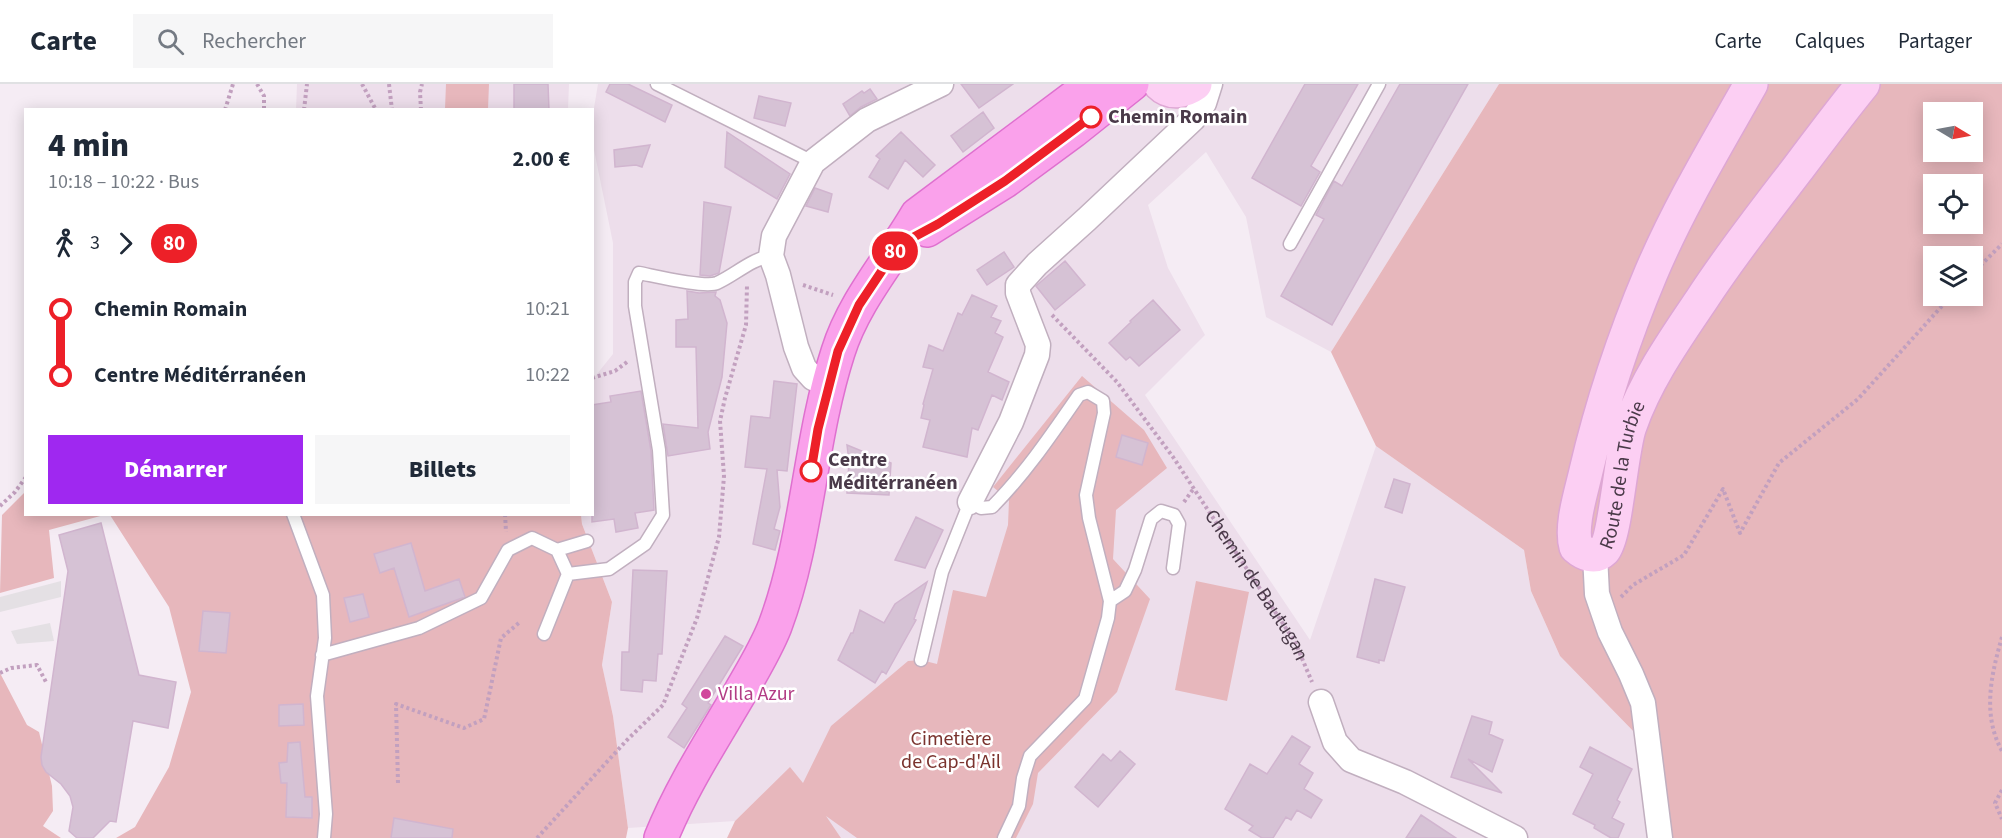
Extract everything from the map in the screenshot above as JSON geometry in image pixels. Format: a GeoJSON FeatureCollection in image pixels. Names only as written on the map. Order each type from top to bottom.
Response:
{"type":"FeatureCollection","features":[{"type":"Feature","properties":{"kind":"main road"},"geometry":{"type":"LineString","coordinates":[[661,838],[683,791],[774,629],[789,584],[800,537],[818,429],[838,351],[859,305],[917,215],[1092,84]]}},
{"type":"Feature","properties":{"kind":"main road"},"geometry":{"type":"LineString","coordinates":[[899,245],[938,224],[1005,181],[1132,84]]}},
{"type":"Feature","properties":{"kind":"street"},"geometry":{"type":"LineString","coordinates":[[829,386],[813,378],[804,368],[796,347],[774,266],[774,236],[813,162],[867,120],[941,84]]}},
{"type":"Feature","properties":{"kind":"street"},"geometry":{"type":"LineString","coordinates":[[970,502],[1011,422],[1038,355],[1038,345],[1021,285],[1193,119],[1204,103],[1210,84]]}},
{"type":"Feature","properties":{"kind":"street","name":"Route de la Turbie"},"geometry":{"type":"LineString","coordinates":[[1751,84],[1689,194],[1652,272],[1611,381],[1595,434],[1573,530],[1575,547],[1587,555],[1595,555],[1606,548],[1611,534],[1629,427],[1644,392],[1677,336],[1732,254],[1863,84]]}},
{"type":"Feature","properties":{"kind":"street"},"geometry":{"type":"LineString","coordinates":[[1170,141],[1176,113],[1173,86]]}},
{"type":"Feature","properties":{"kind":"street"},"geometry":{"type":"LineString","coordinates":[[1595,555],[1597,594],[1610,632],[1643,704],[1660,838]]}},
{"type":"Feature","properties":{"kind":"street"},"geometry":{"type":"LineString","coordinates":[[1321,702],[1335,742],[1351,760],[1405,782],[1515,838]]}},
{"type":"Feature","properties":{"kind":"lane"},"geometry":{"type":"LineString","coordinates":[[657,84],[813,162]]}},
{"type":"Feature","properties":{"kind":"lane"},"geometry":{"type":"LineString","coordinates":[[1290,244],[1379,84]]}},
{"type":"Feature","properties":{"kind":"lane"},"geometry":{"type":"LineString","coordinates":[[568,574],[609,569],[645,544],[663,515],[659,450],[635,306],[635,282],[639,273],[714,284],[759,258],[774,266]]}},
{"type":"Feature","properties":{"kind":"lane"},"geometry":{"type":"LineString","coordinates":[[921,660],[942,572],[970,502],[981,507],[992,507],[1038,452],[1079,395],[1088,392],[1095,395],[1103,401],[1104,413],[1086,495],[1089,518],[1110,601],[1108,618],[1084,699],[1030,756],[1023,778],[1019,806],[1004,838]]}},
{"type":"Feature","properties":{"kind":"lane"},"geometry":{"type":"LineString","coordinates":[[1110,601],[1125,591],[1135,570],[1150,519],[1161,511],[1174,515],[1179,524],[1173,568]]}},
{"type":"Feature","properties":{"kind":"lane"},"geometry":{"type":"LineString","coordinates":[[294,516],[323,596],[325,638],[317,696],[326,814],[324,838]]}},
{"type":"Feature","properties":{"kind":"lane"},"geometry":{"type":"LineString","coordinates":[[322,655],[419,628],[481,598],[508,550],[532,538],[557,550],[568,574],[544,634]]}},
{"type":"Feature","properties":{"kind":"lane"},"geometry":{"type":"LineString","coordinates":[[557,550],[586,541]]}},
{"type":"Feature","properties":{"kind":"path"},"geometry":{"type":"LineString","coordinates":[[226,108],[232,84]]}},
{"type":"Feature","properties":{"kind":"path"},"geometry":{"type":"LineString","coordinates":[[257,84],[264,96],[264,108]]}},
{"type":"Feature","properties":{"kind":"path"},"geometry":{"type":"LineString","coordinates":[[304,108],[307,84]]}},
{"type":"Feature","properties":{"kind":"path"},"geometry":{"type":"LineString","coordinates":[[362,84],[375,108]]}},
{"type":"Feature","properties":{"kind":"path"},"geometry":{"type":"LineString","coordinates":[[389,84],[391,108]]}},
{"type":"Feature","properties":{"kind":"path"},"geometry":{"type":"LineString","coordinates":[[421,108],[422,84]]}},
{"type":"Feature","properties":{"kind":"path"},"geometry":{"type":"LineString","coordinates":[[1983,263],[2002,244]]}},
{"type":"Feature","properties":{"kind":"path"},"geometry":{"type":"LineString","coordinates":[[774,266],[859,305]]}},
{"type":"Feature","properties":{"kind":"path"},"geometry":{"type":"LineString","coordinates":[[537,838],[627,740],[663,705],[697,618],[719,537],[724,476],[720,421],[746,325],[747,267]]}},
{"type":"Feature","properties":{"kind":"path","name":"Chemin de Bautugan"},"geometry":{"type":"LineString","coordinates":[[1021,285],[1117,382],[1173,457],[1295,642],[1321,702]]}},
{"type":"Feature","properties":{"kind":"path"},"geometry":{"type":"LineString","coordinates":[[1615,603],[1633,585],[1684,555],[1723,489],[1740,533],[1779,463],[1858,399],[1942,306]]}},
{"type":"Feature","properties":{"kind":"path"},"geometry":{"type":"LineString","coordinates":[[0,506],[24,480]]}},
{"type":"Feature","properties":{"kind":"path"},"geometry":{"type":"LineString","coordinates":[[398,783],[396,704],[464,728],[484,719],[501,638],[520,622]]}},
{"type":"Feature","properties":{"kind":"path"},"geometry":{"type":"LineString","coordinates":[[2002,637],[1996,658],[1989,705],[1997,743],[2002,751]]}},
{"type":"Feature","properties":{"kind":"path"},"geometry":{"type":"LineString","coordinates":[[0,673],[11,668],[36,665],[46,682]]}},
{"type":"Feature","properties":{"kind":"path"},"geometry":{"type":"LineString","coordinates":[[2002,790],[1995,803],[2002,819]]}},
{"type":"Feature","properties":{"kind":"shaded area"},"geometry":{"type":"Polygon","coordinates":[[[297,84],[569,84],[568,108],[296,108],[297,84]]]}},
{"type":"Feature","properties":{"kind":"shaded area"},"geometry":{"type":"Polygon","coordinates":[[[598,84],[1499,84],[1331,352],[1266,317],[1246,217],[1206,152],[1148,205],[1168,268],[1205,335],[1145,395],[1310,640],[1376,446],[1524,550],[1531,591],[1560,656],[1637,735],[1673,838],[841,838],[790,768],[735,821],[628,828],[613,716],[602,665],[612,602],[582,524],[581,516],[594,516],[594,378],[613,354],[613,243],[594,150],[594,108],[598,84]]]}},
{"type":"Feature","properties":{"kind":"shaded area"},"geometry":{"type":"Polygon","coordinates":[[[61,581],[61,597],[0,612],[0,597],[61,581]]]}},
{"type":"Feature","properties":{"kind":"shaded area"},"geometry":{"type":"Polygon","coordinates":[[[50,623],[54,641],[17,644],[11,631],[50,623]]]}},
{"type":"Feature","properties":{"kind":"green space"},"geometry":{"type":"Polygon","coordinates":[[[446,84],[489,84],[488,108],[445,108],[446,84]]]}},
{"type":"Feature","properties":{"kind":"green space"},"geometry":{"type":"Polygon","coordinates":[[[1499,84],[2002,84],[2002,838],[1673,838],[1637,735],[1560,656],[1531,591],[1524,550],[1376,446],[1331,352],[1499,84]]]}},
{"type":"Feature","properties":{"kind":"green space","name":"Cimetière de Cap-d'Ail"},"geometry":{"type":"Polygon","coordinates":[[[1082,376],[1144,430],[1167,468],[1116,510],[1113,559],[1150,599],[1117,692],[1038,773],[1033,804],[1016,838],[857,838],[826,816],[841,838],[727,838],[735,821],[790,767],[803,783],[831,726],[908,661],[921,660],[937,664],[953,590],[986,597],[1008,525],[1009,500],[993,487],[1082,376]]]}},
{"type":"Feature","properties":{"kind":"green space"},"geometry":{"type":"Polygon","coordinates":[[[24,493],[24,516],[100,516],[49,530],[54,578],[0,593],[2,515],[24,493]]]}},
{"type":"Feature","properties":{"kind":"green space"},"geometry":{"type":"Polygon","coordinates":[[[111,516],[581,516],[582,524],[612,602],[602,665],[613,716],[628,828],[626,838],[116,838],[135,827],[169,767],[191,692],[169,607],[111,516]]]}},
{"type":"Feature","properties":{"kind":"green space"},"geometry":{"type":"Polygon","coordinates":[[[1196,581],[1249,592],[1227,701],[1175,690],[1196,581]]]}},
{"type":"Feature","properties":{"kind":"green space"},"geometry":{"type":"Polygon","coordinates":[[[0,673],[27,725],[39,732],[52,786],[53,811],[43,826],[61,838],[0,838],[0,673]]]}},
{"type":"Feature","properties":{"kind":"building"},"geometry":{"type":"Polygon","coordinates":[[[514,84],[548,84],[549,108],[514,108],[514,84]]]}},
{"type":"Feature","properties":{"kind":"building"},"geometry":{"type":"Polygon","coordinates":[[[610,84],[628,84],[672,105],[665,122],[606,92],[610,84]]]}},
{"type":"Feature","properties":{"kind":"building"},"geometry":{"type":"Polygon","coordinates":[[[961,84],[1013,84],[979,108],[961,84]]]}},
{"type":"Feature","properties":{"kind":"building"},"geometry":{"type":"Polygon","coordinates":[[[1305,84],[1358,84],[1311,166],[1320,172],[1301,206],[1252,178],[1305,84]]]}},
{"type":"Feature","properties":{"kind":"building"},"geometry":{"type":"Polygon","coordinates":[[[1400,84],[1468,84],[1332,325],[1281,296],[1324,219],[1316,215],[1334,181],[1342,186],[1400,84]]]}},
{"type":"Feature","properties":{"kind":"building"},"geometry":{"type":"Polygon","coordinates":[[[870,89],[877,99],[850,116],[843,104],[862,91],[864,93],[870,89]]]}},
{"type":"Feature","properties":{"kind":"building"},"geometry":{"type":"Polygon","coordinates":[[[759,96],[791,103],[785,126],[754,118],[759,96]]]}},
{"type":"Feature","properties":{"kind":"building"},"geometry":{"type":"Polygon","coordinates":[[[983,112],[994,128],[963,152],[951,136],[983,112]]]}},
{"type":"Feature","properties":{"kind":"building"},"geometry":{"type":"Polygon","coordinates":[[[727,132],[790,174],[777,199],[725,167],[727,132]]]}},
{"type":"Feature","properties":{"kind":"building"},"geometry":{"type":"Polygon","coordinates":[[[901,132],[935,165],[923,177],[905,160],[888,189],[869,177],[880,159],[876,156],[901,132]]]}},
{"type":"Feature","properties":{"kind":"building"},"geometry":{"type":"Polygon","coordinates":[[[650,145],[642,167],[636,165],[615,167],[614,150],[650,145]]]}},
{"type":"Feature","properties":{"kind":"building"},"geometry":{"type":"Polygon","coordinates":[[[815,188],[832,194],[828,212],[806,206],[815,188]]]}},
{"type":"Feature","properties":{"kind":"building"},"geometry":{"type":"Polygon","coordinates":[[[704,202],[731,207],[719,273],[710,276],[700,275],[704,202]]]}},
{"type":"Feature","properties":{"kind":"building"},"geometry":{"type":"Polygon","coordinates":[[[1004,252],[1014,267],[987,285],[977,270],[1004,252]]]}},
{"type":"Feature","properties":{"kind":"building"},"geometry":{"type":"Polygon","coordinates":[[[1065,261],[1085,285],[1055,310],[1036,286],[1065,261]]]}},
{"type":"Feature","properties":{"kind":"building"},"geometry":{"type":"Polygon","coordinates":[[[687,291],[716,292],[715,296],[720,300],[727,323],[722,377],[708,432],[710,449],[668,456],[663,424],[698,428],[696,347],[676,347],[676,320],[688,319],[687,291]]]}},
{"type":"Feature","properties":{"kind":"building"},"geometry":{"type":"Polygon","coordinates":[[[972,295],[997,306],[991,317],[1001,321],[995,333],[1003,337],[988,372],[1009,382],[1002,400],[992,395],[978,430],[972,428],[967,457],[923,447],[930,420],[921,418],[933,369],[923,367],[929,345],[943,351],[958,313],[962,315],[972,295]]]}},
{"type":"Feature","properties":{"kind":"building"},"geometry":{"type":"Polygon","coordinates":[[[1153,300],[1180,330],[1139,366],[1130,357],[1126,360],[1109,343],[1153,300]]]}},
{"type":"Feature","properties":{"kind":"building"},"geometry":{"type":"Polygon","coordinates":[[[774,381],[797,384],[787,471],[777,470],[780,507],[774,529],[780,531],[775,550],[753,544],[767,469],[745,467],[751,416],[770,418],[774,381]]]}},
{"type":"Feature","properties":{"kind":"building"},"geometry":{"type":"Polygon","coordinates":[[[641,391],[651,451],[654,510],[635,513],[638,528],[616,532],[614,519],[592,522],[592,516],[594,516],[594,405],[611,402],[610,396],[641,391]]]}},
{"type":"Feature","properties":{"kind":"building"},"geometry":{"type":"Polygon","coordinates":[[[1122,435],[1148,443],[1142,465],[1116,457],[1122,435]]]}},
{"type":"Feature","properties":{"kind":"building"},"geometry":{"type":"Polygon","coordinates":[[[847,445],[891,463],[889,495],[847,493],[849,462],[847,445]]]}},
{"type":"Feature","properties":{"kind":"building"},"geometry":{"type":"Polygon","coordinates":[[[1394,479],[1410,484],[1402,513],[1385,507],[1394,479]]]}},
{"type":"Feature","properties":{"kind":"building"},"geometry":{"type":"Polygon","coordinates":[[[916,517],[943,530],[925,568],[895,560],[916,517]]]}},
{"type":"Feature","properties":{"kind":"building"},"geometry":{"type":"Polygon","coordinates":[[[101,523],[139,675],[176,682],[168,728],[133,721],[116,822],[110,821],[93,838],[77,838],[69,831],[73,807],[70,796],[61,784],[46,772],[41,757],[68,571],[59,535],[101,523]]]}},
{"type":"Feature","properties":{"kind":"building"},"geometry":{"type":"Polygon","coordinates":[[[411,543],[425,591],[459,579],[465,597],[409,617],[394,568],[380,573],[374,554],[411,543]]]}},
{"type":"Feature","properties":{"kind":"building"},"geometry":{"type":"Polygon","coordinates":[[[633,570],[667,571],[662,654],[658,654],[656,681],[643,680],[642,692],[621,690],[622,652],[629,652],[633,570]]]}},
{"type":"Feature","properties":{"kind":"building"},"geometry":{"type":"Polygon","coordinates":[[[1375,579],[1405,587],[1384,661],[1379,660],[1379,663],[1357,657],[1375,579]]]}},
{"type":"Feature","properties":{"kind":"building"},"geometry":{"type":"Polygon","coordinates":[[[927,582],[914,619],[916,620],[886,674],[882,671],[875,683],[838,660],[853,633],[860,610],[884,623],[895,604],[927,582]]]}},
{"type":"Feature","properties":{"kind":"building"},"geometry":{"type":"Polygon","coordinates":[[[363,594],[369,617],[350,622],[344,598],[363,594]]]}},
{"type":"Feature","properties":{"kind":"building"},"geometry":{"type":"Polygon","coordinates":[[[203,611],[230,613],[226,653],[199,651],[203,611]]]}},
{"type":"Feature","properties":{"kind":"building"},"geometry":{"type":"Polygon","coordinates":[[[725,636],[743,646],[708,703],[711,705],[684,748],[668,737],[687,708],[682,704],[725,636]]]}},
{"type":"Feature","properties":{"kind":"building"},"geometry":{"type":"Polygon","coordinates":[[[303,704],[304,725],[279,726],[279,705],[303,704]]]}},
{"type":"Feature","properties":{"kind":"building"},"geometry":{"type":"Polygon","coordinates":[[[1472,716],[1492,722],[1489,734],[1503,740],[1492,772],[1468,759],[1502,793],[1451,777],[1472,716]]]}},
{"type":"Feature","properties":{"kind":"building"},"geometry":{"type":"Polygon","coordinates":[[[1292,736],[1310,747],[1299,764],[1313,773],[1304,789],[1322,800],[1311,818],[1297,810],[1291,820],[1286,817],[1273,838],[1262,838],[1249,830],[1253,826],[1225,809],[1250,764],[1267,774],[1292,736]]]}},
{"type":"Feature","properties":{"kind":"building"},"geometry":{"type":"Polygon","coordinates":[[[300,742],[305,797],[312,797],[312,818],[286,817],[287,783],[281,783],[279,763],[287,762],[288,743],[300,742]]]}},
{"type":"Feature","properties":{"kind":"building"},"geometry":{"type":"Polygon","coordinates":[[[1590,747],[1632,769],[1617,800],[1620,802],[1612,818],[1624,824],[1618,838],[1611,838],[1594,828],[1595,825],[1573,814],[1593,774],[1580,767],[1590,747]]]}},
{"type":"Feature","properties":{"kind":"building"},"geometry":{"type":"Polygon","coordinates":[[[1120,751],[1135,764],[1098,807],[1075,787],[1103,754],[1111,761],[1120,751]]]}},
{"type":"Feature","properties":{"kind":"building"},"geometry":{"type":"Polygon","coordinates":[[[1421,815],[1456,838],[1406,838],[1421,815]]]}},
{"type":"Feature","properties":{"kind":"building"},"geometry":{"type":"Polygon","coordinates":[[[394,818],[453,829],[452,838],[391,838],[394,818]]]}},
{"type":"Feature","properties":{"kind":"bus line","name":"80"},"geometry":{"type":"LineString","coordinates":[[811,471],[818,429],[838,351],[859,305],[899,245],[938,224],[1005,181],[1091,117]]}},
{"type":"Feature","properties":{"kind":"place","name":"Chemin Romain"},"geometry":{"type":"Point","coordinates":[1091,117]}},
{"type":"Feature","properties":{"kind":"place","name":"Centre Méditérranéen"},"geometry":{"type":"Point","coordinates":[811,471]}},
{"type":"Feature","properties":{"kind":"place","name":"Villa Azur"},"geometry":{"type":"Point","coordinates":[706,694]}}]}
